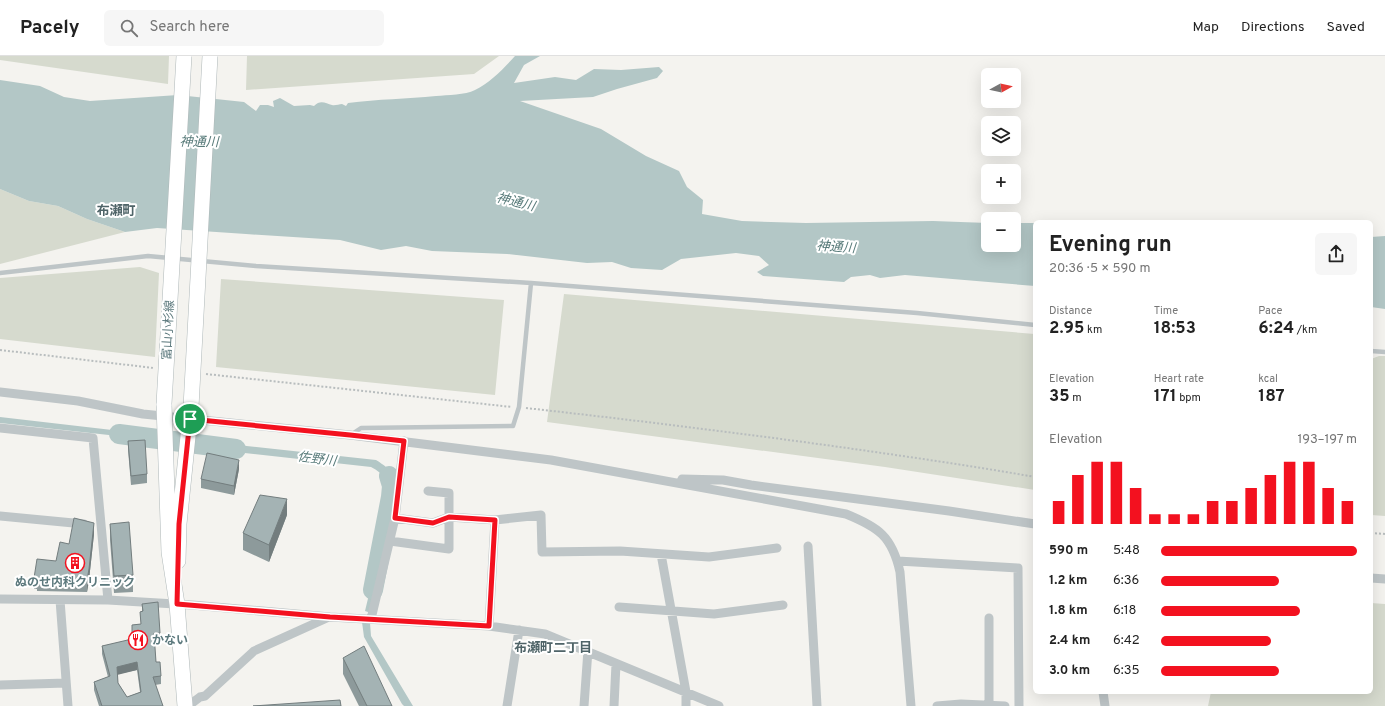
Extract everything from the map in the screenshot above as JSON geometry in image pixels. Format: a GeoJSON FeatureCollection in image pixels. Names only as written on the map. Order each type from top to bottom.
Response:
{"type":"FeatureCollection","features":[{"type":"Feature","properties":{"kind":"main road","name":"富山小杉線"},"geometry":{"type":"LineString","coordinates":[[184,56],[164,410],[169,552],[177,604],[185,706]]}},
{"type":"Feature","properties":{"kind":"main road","name":"富山小杉線"},"geometry":{"type":"LineString","coordinates":[[177,604],[179,524],[191,413],[210,56]]}},
{"type":"Feature","properties":{"kind":"street"},"geometry":{"type":"LineString","coordinates":[[0,392],[78,401],[143,414],[164,410],[191,413],[350,435],[551,460],[846,514],[867,523],[878,531],[887,540],[898,561],[911,706]]}},
{"type":"Feature","properties":{"kind":"street"},"geometry":{"type":"LineString","coordinates":[[0,428],[93,438],[108,600]]}},
{"type":"Feature","properties":{"kind":"street"},"geometry":{"type":"LineString","coordinates":[[371,619],[395,518],[404,441]]}},
{"type":"Feature","properties":{"kind":"street"},"geometry":{"type":"LineString","coordinates":[[651,478],[723,480],[1033,524]]}},
{"type":"Feature","properties":{"kind":"street"},"geometry":{"type":"LineString","coordinates":[[390,541],[449,549],[449,493],[428,491]]}},
{"type":"Feature","properties":{"kind":"street"},"geometry":{"type":"LineString","coordinates":[[395,518],[433,523],[449,517],[495,520],[541,515],[542,552],[620,551],[709,557],[777,548]]}},
{"type":"Feature","properties":{"kind":"street"},"geometry":{"type":"LineString","coordinates":[[0,516],[101,525]]}},
{"type":"Feature","properties":{"kind":"street"},"geometry":{"type":"LineString","coordinates":[[489,626],[495,520]]}},
{"type":"Feature","properties":{"kind":"street"},"geometry":{"type":"LineString","coordinates":[[808,546],[816,706]]}},
{"type":"Feature","properties":{"kind":"street"},"geometry":{"type":"LineString","coordinates":[[661,554],[686,692],[686,706]]}},
{"type":"Feature","properties":{"kind":"street"},"geometry":{"type":"LineString","coordinates":[[898,561],[1018,568],[1019,706]]}},
{"type":"Feature","properties":{"kind":"street"},"geometry":{"type":"LineString","coordinates":[[1373,578],[1385,579]]}},
{"type":"Feature","properties":{"kind":"street"},"geometry":{"type":"LineString","coordinates":[[0,600],[108,600],[177,604],[330,617],[489,626],[518,630],[545,634],[588,650],[616,664],[719,706]]}},
{"type":"Feature","properties":{"kind":"street"},"geometry":{"type":"LineString","coordinates":[[60,600],[68,706]]}},
{"type":"Feature","properties":{"kind":"street"},"geometry":{"type":"LineString","coordinates":[[619,607],[714,614],[783,605]]}},
{"type":"Feature","properties":{"kind":"street"},"geometry":{"type":"LineString","coordinates":[[188,706],[200,697],[205,696],[254,651],[330,617]]}},
{"type":"Feature","properties":{"kind":"street"},"geometry":{"type":"LineString","coordinates":[[989,618],[989,705]]}},
{"type":"Feature","properties":{"kind":"street"},"geometry":{"type":"LineString","coordinates":[[507,706],[518,630]]}},
{"type":"Feature","properties":{"kind":"street"},"geometry":{"type":"LineString","coordinates":[[584,706],[588,650]]}},
{"type":"Feature","properties":{"kind":"street"},"geometry":{"type":"LineString","coordinates":[[614,706],[616,664]]}},
{"type":"Feature","properties":{"kind":"street"},"geometry":{"type":"LineString","coordinates":[[0,685],[66,683]]}},
{"type":"Feature","properties":{"kind":"street"},"geometry":{"type":"LineString","coordinates":[[1103,694],[1105,706]]}},
{"type":"Feature","properties":{"kind":"street"},"geometry":{"type":"LineString","coordinates":[[937,706],[1005,706]]}},
{"type":"Feature","properties":{"kind":"lane"},"geometry":{"type":"LineString","coordinates":[[0,272],[148,256],[256,266],[531,284],[916,313],[1033,325]]}},
{"type":"Feature","properties":{"kind":"lane"},"geometry":{"type":"LineString","coordinates":[[350,435],[361,428],[513,426],[519,407],[531,284]]}},
{"type":"Feature","properties":{"kind":"lane"},"geometry":{"type":"LineString","coordinates":[[1373,351],[1385,352]]}},
{"type":"Feature","properties":{"kind":"path"},"geometry":{"type":"LineString","coordinates":[[0,350],[157,368]]}},
{"type":"Feature","properties":{"kind":"path"},"geometry":{"type":"LineString","coordinates":[[204,373],[628,419],[981,467],[1033,477]]}},
{"type":"Feature","properties":{"kind":"path"},"geometry":{"type":"LineString","coordinates":[[1373,533],[1385,534]]}},
{"type":"Feature","properties":{"kind":"shaded area"},"geometry":{"type":"Polygon","coordinates":[[[0,56],[169,56],[168,84],[0,60],[0,56]]]}},
{"type":"Feature","properties":{"kind":"shaded area"},"geometry":{"type":"Polygon","coordinates":[[[247,56],[499,56],[474,74],[246,90],[247,56]]]}},
{"type":"Feature","properties":{"kind":"shaded area"},"geometry":{"type":"Polygon","coordinates":[[[0,189],[29,201],[58,206],[87,219],[125,232],[0,264],[0,189]]]}},
{"type":"Feature","properties":{"kind":"shaded area"},"geometry":{"type":"Polygon","coordinates":[[[140,267],[159,273],[155,357],[0,339],[0,278],[140,267]]]}},
{"type":"Feature","properties":{"kind":"shaded area"},"geometry":{"type":"Polygon","coordinates":[[[221,279],[504,300],[495,395],[216,367],[221,279]]]}},
{"type":"Feature","properties":{"kind":"shaded area"},"geometry":{"type":"Polygon","coordinates":[[[564,294],[1033,334],[1033,490],[885,467],[547,422],[564,294]]]}},
{"type":"Feature","properties":{"kind":"shaded area"},"geometry":{"type":"Polygon","coordinates":[[[1385,356],[1385,516],[1373,515],[1373,358],[1385,356]]]}},
{"type":"Feature","properties":{"kind":"shaded area"},"geometry":{"type":"Polygon","coordinates":[[[1373,603],[1385,604],[1385,706],[1208,706],[1211,694],[1373,694],[1373,603]]]}},
{"type":"Feature","properties":{"kind":"water","name":"神通川"},"geometry":{"type":"Polygon","coordinates":[[[515,56],[540,56],[524,65],[514,83],[555,77],[576,80],[594,69],[621,70],[659,67],[663,71],[657,78],[593,97],[520,101],[601,129],[646,156],[679,171],[687,187],[703,200],[702,214],[742,221],[806,223],[933,221],[981,223],[981,252],[1021,252],[1021,223],[1033,223],[1033,286],[905,275],[880,278],[870,275],[851,277],[844,282],[763,276],[757,272],[769,265],[759,256],[736,253],[681,259],[662,270],[631,268],[612,262],[587,263],[507,254],[432,251],[406,246],[381,250],[340,240],[157,228],[125,232],[87,219],[58,206],[29,201],[0,189],[0,80],[40,86],[64,97],[90,101],[178,95],[244,102],[256,111],[260,105],[274,107],[273,101],[280,98],[294,106],[314,106],[323,102],[333,105],[342,104],[346,106],[348,103],[466,93],[475,90],[491,79],[515,56]]]}},
{"type":"Feature","properties":{"kind":"water"},"geometry":{"type":"Polygon","coordinates":[[[1385,236],[1385,309],[1373,307],[1373,237],[1385,236]]]}},
{"type":"Feature","properties":{"kind":"water"},"geometry":{"type":"Polygon","coordinates":[[[0,417],[138,433],[145,432],[147,441],[136,438],[0,423],[0,417]]]}},
{"type":"Feature","properties":{"kind":"water"},"geometry":{"type":"Polygon","coordinates":[[[209,442],[376,460],[388,469],[394,477],[395,502],[387,502],[388,491],[386,482],[377,470],[371,467],[208,449],[209,442]]]}},
{"type":"Feature","properties":{"kind":"water"},"geometry":{"type":"Polygon","coordinates":[[[386,514],[393,519],[385,555],[378,556],[386,514]]]}},
{"type":"Feature","properties":{"kind":"water"},"geometry":{"type":"Polygon","coordinates":[[[377,561],[383,567],[371,613],[365,611],[377,561]]]}},
{"type":"Feature","properties":{"kind":"water"},"geometry":{"type":"Polygon","coordinates":[[[362,622],[370,623],[371,636],[413,706],[404,706],[402,704],[364,637],[362,622]]]}},
{"type":"Feature","properties":{"kind":"building"},"geometry":{"type":"Polygon","coordinates":[[[145,440],[147,474],[131,476],[128,441],[145,440]]]}},
{"type":"Feature","properties":{"kind":"building"},"geometry":{"type":"Polygon","coordinates":[[[207,453],[239,460],[234,486],[201,479],[207,453]]]}},
{"type":"Feature","properties":{"kind":"building"},"geometry":{"type":"Polygon","coordinates":[[[260,495],[287,499],[269,545],[243,533],[260,495]]]}},
{"type":"Feature","properties":{"kind":"building","name":"ぬのせ内科クリニック"},"geometry":{"type":"Polygon","coordinates":[[[74,518],[94,523],[87,580],[37,580],[37,578],[34,578],[37,559],[56,561],[60,542],[69,544],[74,518]]]}},
{"type":"Feature","properties":{"kind":"building"},"geometry":{"type":"Polygon","coordinates":[[[129,522],[133,575],[114,576],[110,524],[129,522]]]}},
{"type":"Feature","properties":{"kind":"building"},"geometry":{"type":"Polygon","coordinates":[[[158,602],[160,633],[154,633],[156,662],[160,662],[161,676],[153,677],[163,706],[102,706],[94,682],[110,676],[102,646],[132,639],[132,625],[141,624],[140,612],[143,611],[142,604],[158,602]],[[137,662],[117,667],[118,683],[127,697],[141,692],[137,662]]]}},
{"type":"Feature","properties":{"kind":"building"},"geometry":{"type":"Polygon","coordinates":[[[364,646],[392,706],[367,706],[343,658],[364,646]]]}},
{"type":"Feature","properties":{"kind":"building"},"geometry":{"type":"Polygon","coordinates":[[[340,700],[341,706],[253,706],[340,700]]]}},
{"type":"Feature","properties":{"kind":"waterway","name":"佐野川"},"geometry":{"type":"LineString","coordinates":[[119,434],[236,449]]}},
{"type":"Feature","properties":{"kind":"waterway","name":"佐野川"},"geometry":{"type":"LineString","coordinates":[[373,590],[391,497],[392,486],[389,476]]}},
{"type":"Feature","properties":{"kind":"place","name":"ぬのせ内科クリニック"},"geometry":{"type":"Point","coordinates":[75,563]}},
{"type":"Feature","properties":{"kind":"place","name":"かない"},"geometry":{"type":"Point","coordinates":[138,640]}},
{"type":"Feature","properties":{"kind":"district","name":"布瀬町"},"geometry":{"type":"Point","coordinates":[116,210]}},
{"type":"Feature","properties":{"kind":"district","name":"布瀬町二丁目"},"geometry":{"type":"Point","coordinates":[553,647]}},
{"type":"Feature","properties":{"kind":"route"},"geometry":{"type":"LineString","coordinates":[[190,419],[404,441],[395,518],[433,523],[449,517],[495,520],[489,626],[330,617],[192,604],[177,604],[179,524],[190,419]]}}]}
